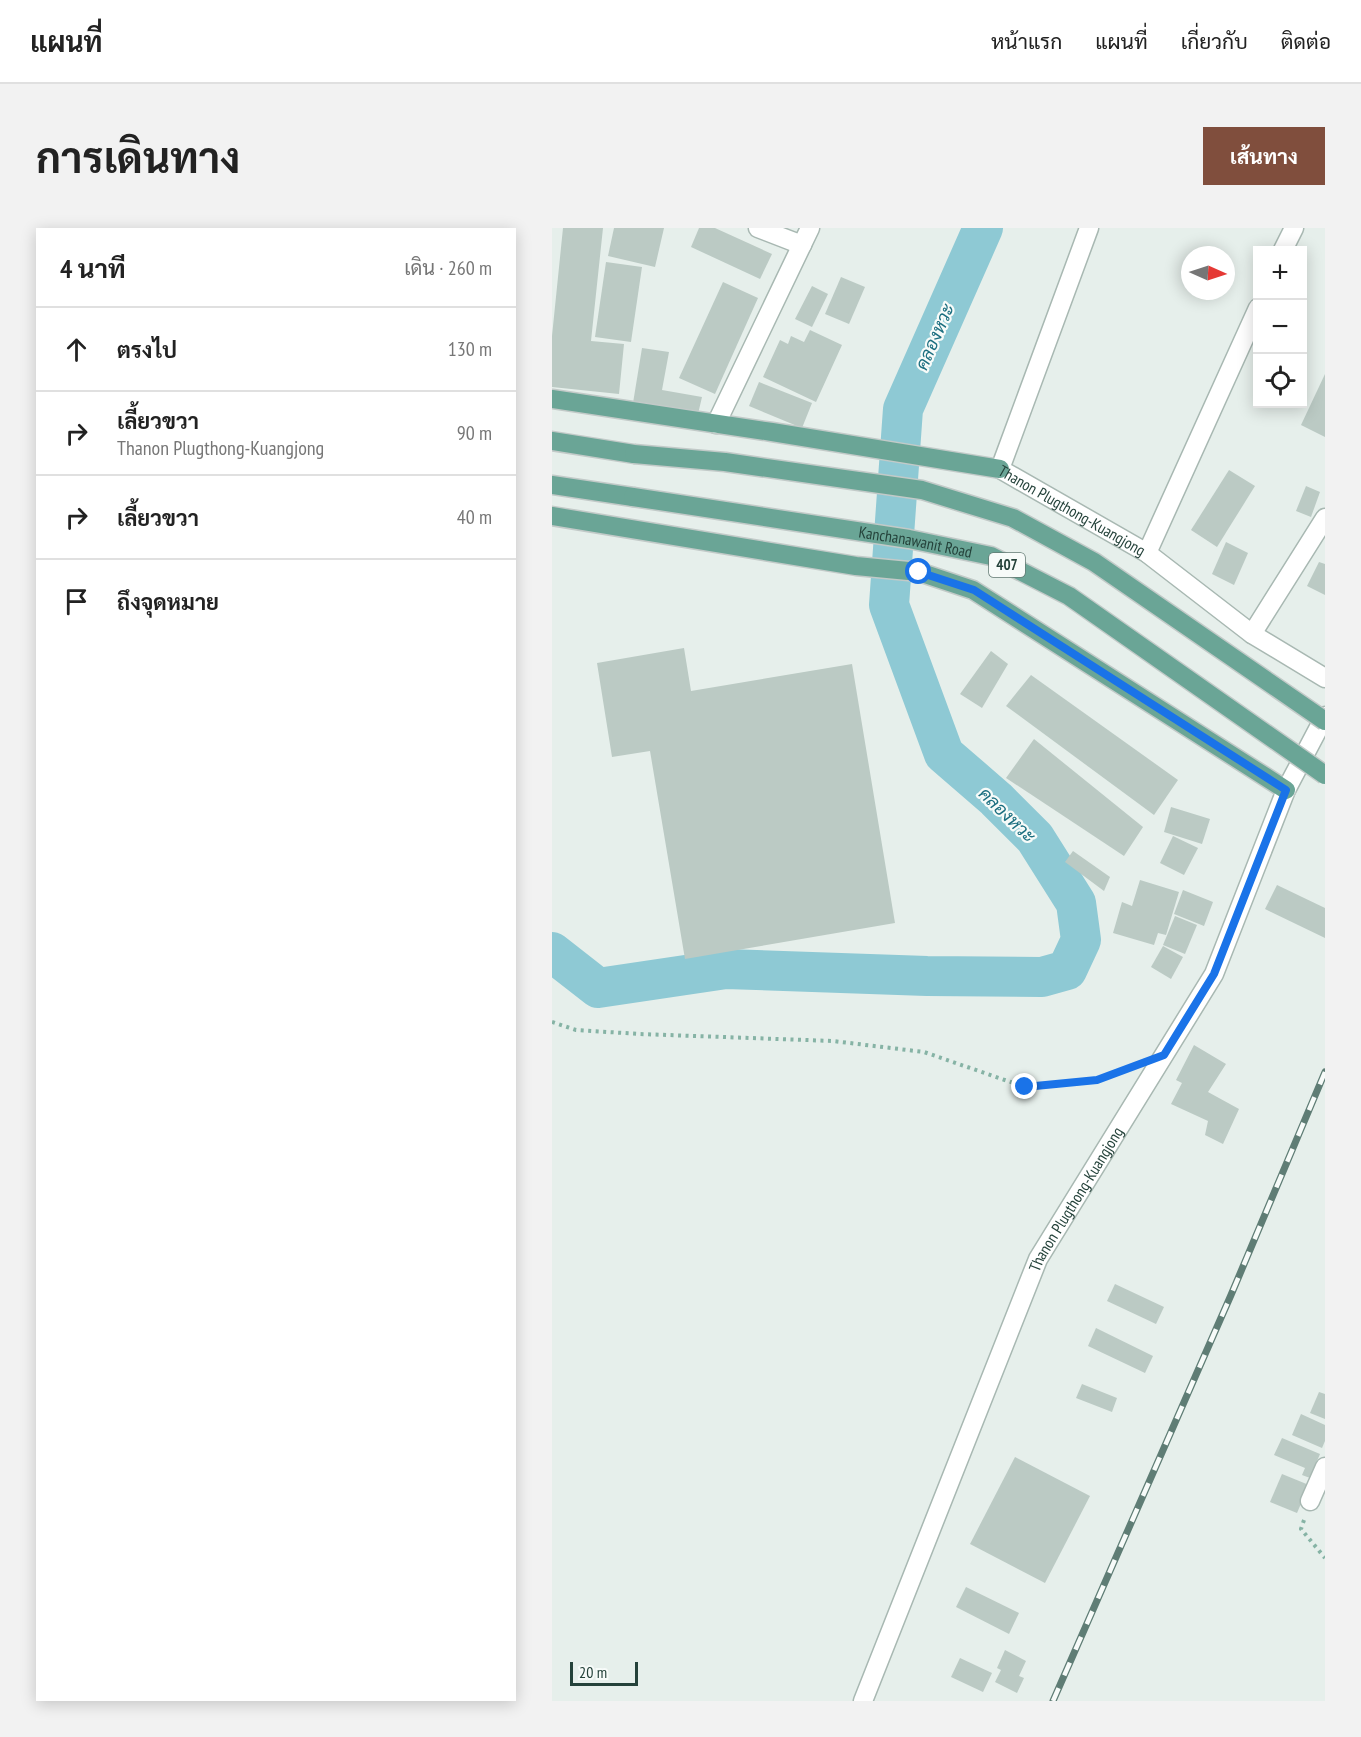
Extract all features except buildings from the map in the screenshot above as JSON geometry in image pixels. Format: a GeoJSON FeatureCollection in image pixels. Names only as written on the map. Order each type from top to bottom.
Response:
{"type":"FeatureCollection","features":[{"type":"Feature","properties":{"kind":"main road"},"geometry":{"type":"LineString","coordinates":[[552,399],[1000,469]]}},
{"type":"Feature","properties":{"kind":"main road","name":"407"},"geometry":{"type":"LineString","coordinates":[[552,441],[922,490],[1013,518],[1094,562],[1325,721]]}},
{"type":"Feature","properties":{"kind":"main road","name":"Kanchanawanit Road"},"geometry":{"type":"LineString","coordinates":[[552,485],[909,539],[991,556],[1069,596],[1325,776]]}},
{"type":"Feature","properties":{"kind":"main road"},"geometry":{"type":"LineString","coordinates":[[552,516],[856,566],[919,572],[974,590],[1286,790]]}},
{"type":"Feature","properties":{"kind":"street"},"geometry":{"type":"LineString","coordinates":[[758,228],[802,245]]}},
{"type":"Feature","properties":{"kind":"street"},"geometry":{"type":"LineString","coordinates":[[716,424],[810,228]]}},
{"type":"Feature","properties":{"kind":"street","name":"Thanon Plugthong-Kuangjong"},"geometry":{"type":"LineString","coordinates":[[1089,228],[1000,469],[1147,553],[1252,634],[1325,678]]}},
{"type":"Feature","properties":{"kind":"street"},"geometry":{"type":"LineString","coordinates":[[1285,246],[1294,228]]}},
{"type":"Feature","properties":{"kind":"street"},"geometry":{"type":"LineString","coordinates":[[1147,553],[1253,317]]}},
{"type":"Feature","properties":{"kind":"street"},"geometry":{"type":"LineString","coordinates":[[1252,634],[1325,518]]}},
{"type":"Feature","properties":{"kind":"street","name":"Thanon Plugthong-Kuangjong"},"geometry":{"type":"LineString","coordinates":[[863,1701],[1038,1259],[1214,974],[1286,790],[1325,716]]}},
{"type":"Feature","properties":{"kind":"street"},"geometry":{"type":"LineString","coordinates":[[1310,1501],[1325,1467]]}},
{"type":"Feature","properties":{"kind":"path"},"geometry":{"type":"LineString","coordinates":[[552,1022],[576,1030],[833,1041],[924,1052],[1025,1087],[1097,1080],[1164,1055]]}},
{"type":"Feature","properties":{"kind":"path"},"geometry":{"type":"LineString","coordinates":[[1310,1501],[1301,1529],[1325,1558]]}},
{"type":"Feature","properties":{"kind":"waterway","name":"คลองหวะ"},"geometry":{"type":"LineString","coordinates":[[552,952],[598,988],[726,969],[927,976],[1042,977],[1067,970],[1081,940],[1076,903],[1035,838],[996,799],[944,754],[889,605],[903,409],[983,228]]}},
{"type":"Feature","properties":{"kind":"railway"},"geometry":{"type":"LineString","coordinates":[[1053,1701],[1231,1295],[1325,1072]]}},
{"type":"Feature","properties":{"kind":"route"},"geometry":{"type":"LineString","coordinates":[[919,572],[974,590],[1286,790],[1214,974],[1164,1055],[1097,1080],[1025,1087]]}}]}
